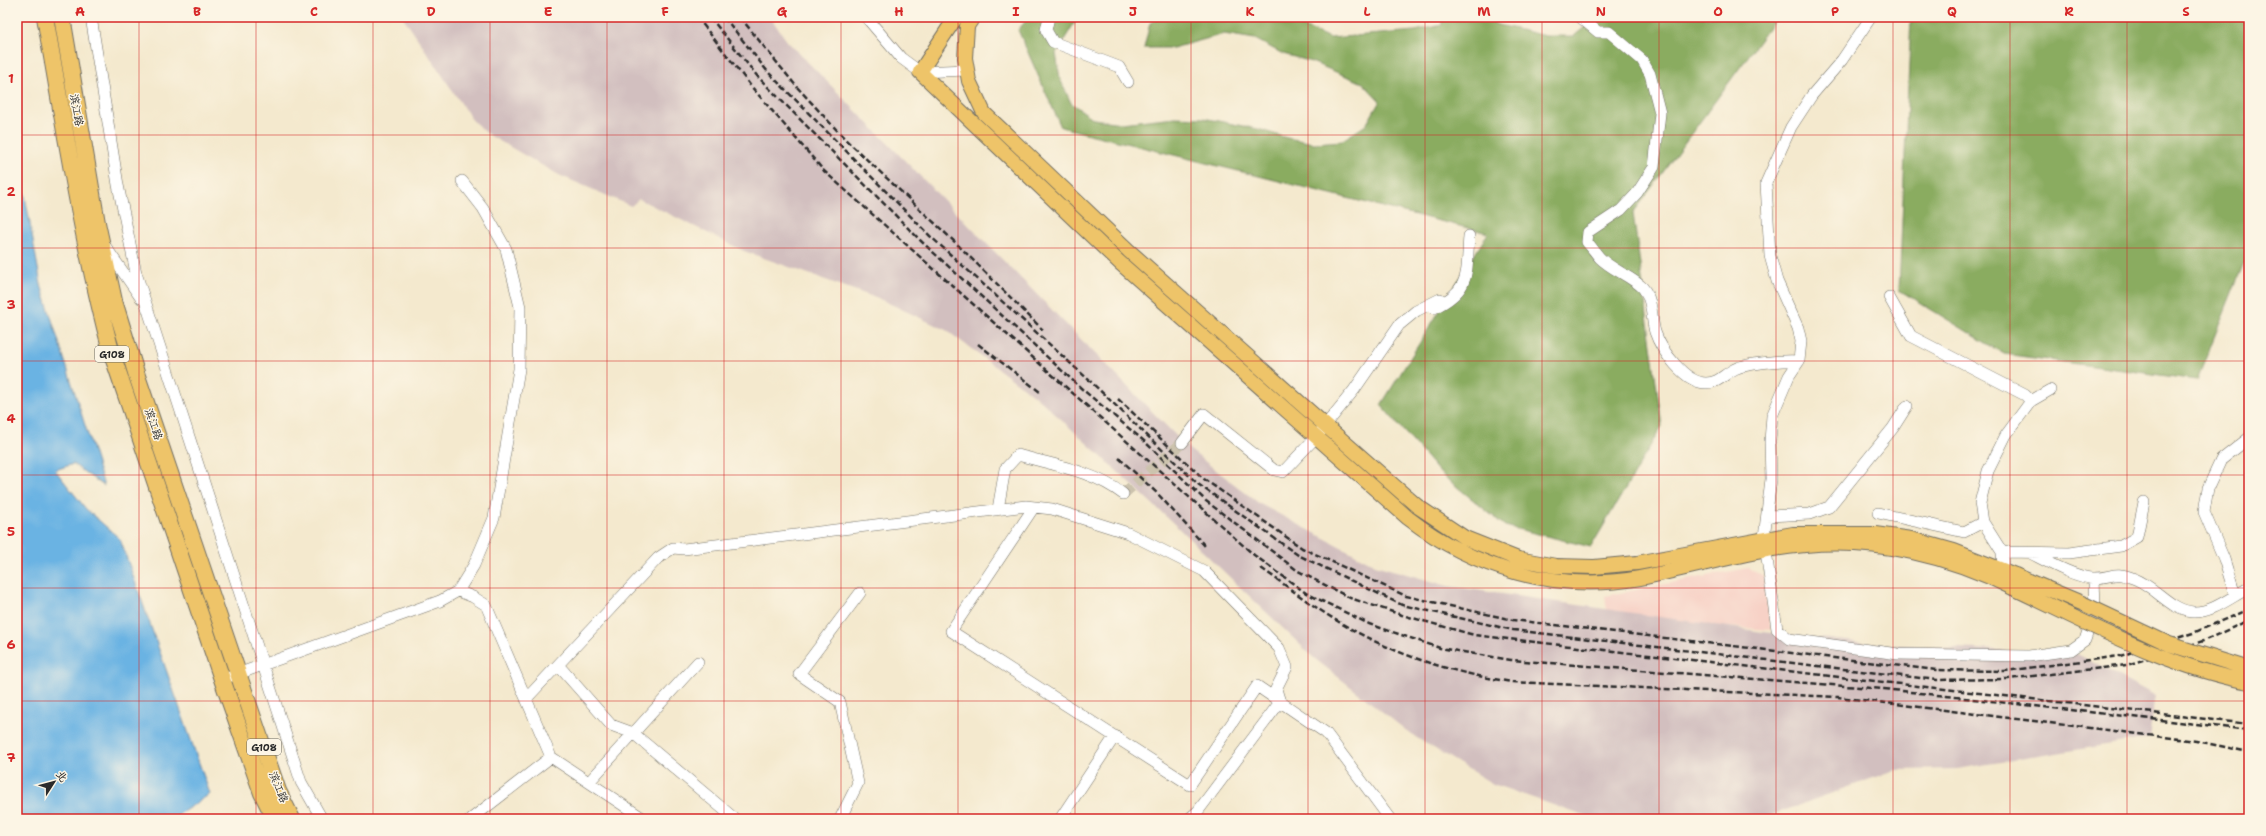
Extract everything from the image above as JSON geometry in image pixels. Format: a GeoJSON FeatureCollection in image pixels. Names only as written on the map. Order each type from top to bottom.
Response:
{"type":"FeatureCollection","features":[{"type":"Feature","properties":{"kind":"highway","name":"滨江路"},"geometry":{"type":"LineString","coordinates":[[45,17],[84,233],[104,324],[114,359],[222,679],[262,792],[275,819]]}},
{"type":"Feature","properties":{"kind":"highway","name":"滨江路"},"geometry":{"type":"LineString","coordinates":[[62,17],[101,240],[114,301],[137,376],[278,790],[292,819]]}},
{"type":"Feature","properties":{"kind":"main road"},"geometry":{"type":"LineString","coordinates":[[956,17],[920,72],[1119,262],[1316,437],[1424,530],[1477,560],[1515,573],[1554,580],[1610,582],[1640,578],[1765,544],[1793,534],[1883,535],[1911,539],[1954,551],[2010,578],[2162,658],[2195,669],[2249,682]]}},
{"type":"Feature","properties":{"kind":"main road"},"geometry":{"type":"LineString","coordinates":[[972,17],[967,26],[965,36],[966,70],[973,92],[984,113],[1129,251],[1326,426],[1432,518],[1477,543],[1518,558],[1562,566],[1609,567],[1765,544],[1847,544],[1893,549],[2010,578],[2084,604],[2169,644],[2249,669]]}},
{"type":"Feature","properties":{"kind":"street"},"geometry":{"type":"LineString","coordinates":[[91,17],[118,185],[136,273],[301,782],[322,819]]}},
{"type":"Feature","properties":{"kind":"street"},"geometry":{"type":"LineString","coordinates":[[866,17],[901,58],[920,72],[966,70]]}},
{"type":"Feature","properties":{"kind":"street"},"geometry":{"type":"LineString","coordinates":[[1049,17],[1046,30],[1053,42],[1119,67],[1128,82]]}},
{"type":"Feature","properties":{"kind":"street"},"geometry":{"type":"LineString","coordinates":[[1580,17],[1598,32],[1609,32],[1642,60],[1650,74],[1660,113],[1654,167],[1637,193],[1621,210],[1588,232],[1587,242],[1601,259],[1643,289],[1652,310],[1655,330],[1660,343],[1690,378],[1700,382],[1712,382],[1721,379],[1733,369],[1780,360],[1799,361]]}},
{"type":"Feature","properties":{"kind":"street"},"geometry":{"type":"LineString","coordinates":[[1871,17],[1842,60],[1812,95],[1791,127],[1766,183],[1770,256],[1782,295],[1800,334],[1802,348],[1799,361],[1789,376],[1772,416],[1770,441],[1771,479],[1766,516],[1765,544],[1777,629],[1789,639],[1898,654],[2029,656],[2072,650],[2085,640],[2095,610],[2094,578]]}},
{"type":"Feature","properties":{"kind":"street"},"geometry":{"type":"LineString","coordinates":[[222,679],[440,601],[458,591],[474,565],[494,518],[519,369],[520,308],[506,249],[483,208],[462,181]]}},
{"type":"Feature","properties":{"kind":"street"},"geometry":{"type":"LineString","coordinates":[[1384,348],[1415,319],[1449,300],[1460,290],[1466,275],[1469,236]]}},
{"type":"Feature","properties":{"kind":"street"},"geometry":{"type":"LineString","coordinates":[[101,240],[148,308]]}},
{"type":"Feature","properties":{"kind":"street"},"geometry":{"type":"LineString","coordinates":[[1889,297],[1912,336],[2025,395],[2031,401]]}},
{"type":"Feature","properties":{"kind":"street"},"geometry":{"type":"LineString","coordinates":[[1182,443],[1204,414],[1274,470],[1283,472],[1326,426],[1384,348],[1393,332],[1404,320],[1440,299]]}},
{"type":"Feature","properties":{"kind":"street"},"geometry":{"type":"LineString","coordinates":[[2010,578],[2002,552],[1983,522],[1980,503],[1988,471],[2006,436],[2031,401],[2050,390]]}},
{"type":"Feature","properties":{"kind":"street"},"geometry":{"type":"LineString","coordinates":[[1766,516],[1810,514],[1829,507],[1893,428],[1907,406]]}},
{"type":"Feature","properties":{"kind":"street"},"geometry":{"type":"LineString","coordinates":[[2235,595],[2224,559],[2204,512],[2208,488],[2220,460],[2249,438]]}},
{"type":"Feature","properties":{"kind":"street"},"geometry":{"type":"LineString","coordinates":[[998,509],[1005,469],[1018,455],[1095,477],[1110,484],[1123,494]]}},
{"type":"Feature","properties":{"kind":"street"},"geometry":{"type":"LineString","coordinates":[[2002,552],[2032,554],[2069,553],[2121,546],[2137,537],[2144,502]]}},
{"type":"Feature","properties":{"kind":"street"},"geometry":{"type":"LineString","coordinates":[[526,698],[658,558],[673,548],[692,548],[998,509],[1034,507],[1052,509],[1128,532],[1204,572],[1279,648],[1286,667],[1276,689],[1280,702]]}},
{"type":"Feature","properties":{"kind":"street"},"geometry":{"type":"LineString","coordinates":[[1034,507],[951,632],[1190,785],[1257,686],[1326,733],[1390,819]]}},
{"type":"Feature","properties":{"kind":"street"},"geometry":{"type":"LineString","coordinates":[[1878,513],[1964,532],[1983,522]]}},
{"type":"Feature","properties":{"kind":"street"},"geometry":{"type":"LineString","coordinates":[[2032,554],[2064,570],[2094,578],[2119,573],[2137,579],[2181,609],[2194,612],[2212,608],[2249,588]]}},
{"type":"Feature","properties":{"kind":"street"},"geometry":{"type":"LineString","coordinates":[[458,591],[474,597],[486,606],[551,757],[644,819]]}},
{"type":"Feature","properties":{"kind":"street"},"geometry":{"type":"LineString","coordinates":[[840,819],[858,783],[840,702],[799,674],[860,593]]}},
{"type":"Feature","properties":{"kind":"street"},"geometry":{"type":"LineString","coordinates":[[589,782],[698,662]]}},
{"type":"Feature","properties":{"kind":"street"},"geometry":{"type":"LineString","coordinates":[[558,665],[611,725],[633,733],[735,819]]}},
{"type":"Feature","properties":{"kind":"street"},"geometry":{"type":"LineString","coordinates":[[1189,819],[1198,811],[1280,702]]}},
{"type":"Feature","properties":{"kind":"street"},"geometry":{"type":"LineString","coordinates":[[1060,819],[1115,736]]}},
{"type":"Feature","properties":{"kind":"street"},"geometry":{"type":"LineString","coordinates":[[471,819],[551,757]]}},
{"type":"Feature","properties":{"kind":"shaded area"},"geometry":{"type":"Polygon","coordinates":[[[403,17],[770,17],[787,41],[1190,450],[1260,504],[1375,565],[1448,586],[1763,632],[1875,644],[2077,654],[2156,696],[2149,738],[1957,769],[1895,770],[1772,815],[1770,819],[1593,819],[1493,784],[1412,735],[1314,658],[1172,522],[1040,400],[946,330],[882,300],[744,251],[639,199],[631,206],[559,175],[489,135],[473,121],[403,17]]]}},
{"type":"Feature","properties":{"kind":"shaded area"},"geometry":{"type":"Polygon","coordinates":[[[1748,568],[1764,576],[1771,630],[1608,618],[1605,596],[1748,568]]]}},
{"type":"Feature","properties":{"kind":"green space"},"geometry":{"type":"Polygon","coordinates":[[[1029,17],[1078,17],[1056,53],[1060,79],[1071,103],[1094,119],[1121,123],[1175,117],[1203,118],[1258,129],[1287,138],[1314,143],[1341,141],[1366,125],[1380,101],[1363,83],[1309,61],[1283,54],[1255,39],[1224,34],[1173,48],[1144,48],[1150,23],[1162,17],[1281,17],[1330,38],[1415,31],[1442,25],[1441,17],[1490,17],[1495,24],[1546,36],[1574,36],[1597,17],[1777,17],[1633,213],[1662,426],[1591,547],[1505,526],[1440,473],[1381,405],[1488,233],[1061,127],[1018,30],[1029,17]]]}},
{"type":"Feature","properties":{"kind":"green space"},"geometry":{"type":"Polygon","coordinates":[[[1911,17],[2249,17],[2249,250],[2197,380],[2004,354],[1899,290],[1911,17]]]}},
{"type":"Feature","properties":{"kind":"water"},"geometry":{"type":"Polygon","coordinates":[[[17,151],[41,285],[104,486],[73,464],[55,470],[86,509],[120,539],[210,794],[178,815],[177,819],[17,819],[17,151]]]}},
{"type":"Feature","properties":{"kind":"tunnel"},"geometry":{"type":"LineString","coordinates":[[1123,494],[1182,443]]}},
{"type":"Feature","properties":{"kind":"railway"},"geometry":{"type":"LineString","coordinates":[[697,17],[750,85],[824,171],[1254,555],[1306,593],[1369,624],[1440,648],[1511,660],[1884,689],[2249,730]]}},
{"type":"Feature","properties":{"kind":"railway"},"geometry":{"type":"LineString","coordinates":[[710,17],[758,77],[922,242],[1082,389],[1144,441],[1206,501],[1298,571],[1350,598],[1402,615],[1474,635],[2249,724]]}},
{"type":"Feature","properties":{"kind":"railway"},"geometry":{"type":"LineString","coordinates":[[724,17],[768,72],[930,236],[1090,381],[1198,484],[1298,555],[1402,605],[1513,630],[1937,680],[2008,679],[2127,665],[2203,641],[2249,620]]}},
{"type":"Feature","properties":{"kind":"railway"},"geometry":{"type":"LineString","coordinates":[[740,17],[796,86],[846,140],[957,244],[1043,330]]}},
{"type":"Feature","properties":{"kind":"railway"},"geometry":{"type":"LineString","coordinates":[[978,344],[1040,392]]}},
{"type":"Feature","properties":{"kind":"railway"},"geometry":{"type":"LineString","coordinates":[[1118,399],[1204,479],[1302,548],[1406,596],[1513,620],[1936,670],[2005,671],[2120,656],[2193,633],[2249,609]]}},
{"type":"Feature","properties":{"kind":"railway"},"geometry":{"type":"LineString","coordinates":[[1119,458],[1157,493],[1205,546]]}},
{"type":"Feature","properties":{"kind":"railway"},"geometry":{"type":"LineString","coordinates":[[1261,568],[1329,616],[1380,644],[1422,661],[1489,678],[1512,682],[1838,697],[2196,741],[2249,752]]}}]}
